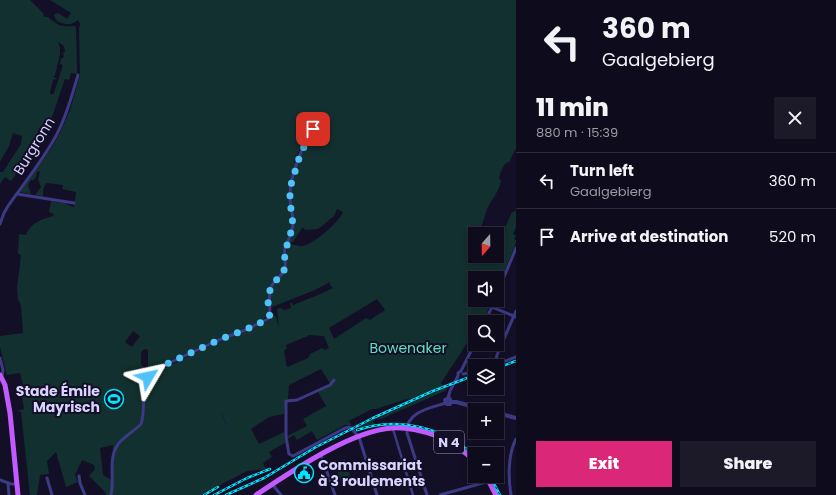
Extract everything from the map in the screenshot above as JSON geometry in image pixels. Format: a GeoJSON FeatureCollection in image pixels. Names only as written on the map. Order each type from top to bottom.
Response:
{"type":"FeatureCollection","features":[{"type":"Feature","properties":{"kind":"main road"},"geometry":{"type":"LineString","coordinates":[[1,374],[10,413],[18,495]]}},
{"type":"Feature","properties":{"kind":"main road","name":"N 4"},"geometry":{"type":"LineString","coordinates":[[257,495],[321,454],[367,433],[393,428],[407,428],[425,432],[443,439],[462,450],[468,456]]}},
{"type":"Feature","properties":{"kind":"main road"},"geometry":{"type":"LineString","coordinates":[[490,483],[496,495]]}},
{"type":"Feature","properties":{"kind":"street","name":"Burgronn"},"geometry":{"type":"LineString","coordinates":[[0,222],[4,213],[58,133],[68,109],[76,77]]}},
{"type":"Feature","properties":{"kind":"street"},"geometry":{"type":"LineString","coordinates":[[111,495],[112,464],[115,450],[121,440],[141,424],[146,381],[149,374],[156,369],[192,352],[268,319],[270,314],[268,302],[270,290],[284,271],[285,252],[293,225],[290,188],[300,155],[313,128]]}},
{"type":"Feature","properties":{"kind":"street"},"geometry":{"type":"LineString","coordinates":[[17,194],[74,203]]}},
{"type":"Feature","properties":{"kind":"street"},"geometry":{"type":"LineString","coordinates":[[504,277],[516,248]]}},
{"type":"Feature","properties":{"kind":"street"},"geometry":{"type":"LineString","coordinates":[[494,307],[515,316]]}},
{"type":"Feature","properties":{"kind":"street"},"geometry":{"type":"LineString","coordinates":[[495,359],[516,311]]}},
{"type":"Feature","properties":{"kind":"street"},"geometry":{"type":"LineString","coordinates":[[462,373],[472,351]]}},
{"type":"Feature","properties":{"kind":"street"},"geometry":{"type":"LineString","coordinates":[[504,361],[516,357]]}},
{"type":"Feature","properties":{"kind":"street"},"geometry":{"type":"LineString","coordinates":[[0,358],[3,367],[1,374]]}},
{"type":"Feature","properties":{"kind":"street"},"geometry":{"type":"LineString","coordinates":[[427,495],[407,428],[408,422],[415,415],[446,403],[449,404],[450,391],[458,376],[458,373],[468,373]]}},
{"type":"Feature","properties":{"kind":"street"},"geometry":{"type":"LineString","coordinates":[[334,380],[330,385],[297,400],[286,401],[286,437],[290,455],[293,456],[345,428],[350,427],[359,436],[377,495]]}},
{"type":"Feature","properties":{"kind":"street"},"geometry":{"type":"LineString","coordinates":[[450,400],[468,405]]}},
{"type":"Feature","properties":{"kind":"street"},"geometry":{"type":"LineString","coordinates":[[504,415],[516,418]]}},
{"type":"Feature","properties":{"kind":"street"},"geometry":{"type":"LineString","coordinates":[[393,428],[413,495]]}},
{"type":"Feature","properties":{"kind":"street"},"geometry":{"type":"LineString","coordinates":[[511,495],[511,456],[516,439]]}},
{"type":"Feature","properties":{"kind":"street"},"geometry":{"type":"LineString","coordinates":[[321,454],[335,495]]}},
{"type":"Feature","properties":{"kind":"street"},"geometry":{"type":"LineString","coordinates":[[511,456],[516,458]]}},
{"type":"Feature","properties":{"kind":"street"},"geometry":{"type":"LineString","coordinates":[[79,476],[85,495]]}},
{"type":"Feature","properties":{"kind":"street"},"geometry":{"type":"LineString","coordinates":[[47,478],[52,495]]}},
{"type":"Feature","properties":{"kind":"street"},"geometry":{"type":"LineString","coordinates":[[0,480],[17,484]]}},
{"type":"Feature","properties":{"kind":"street"},"geometry":{"type":"LineString","coordinates":[[8,483],[9,495]]}},
{"type":"Feature","properties":{"kind":"street"},"geometry":{"type":"LineString","coordinates":[[440,495],[486,483]]}},
{"type":"Feature","properties":{"kind":"street"},"geometry":{"type":"LineString","coordinates":[[272,484],[281,495]]}},
{"type":"Feature","properties":{"kind":"street"},"geometry":{"type":"LineString","coordinates":[[458,490],[459,495]]}},
{"type":"Feature","properties":{"kind":"green space"},"geometry":{"type":"Polygon","coordinates":[[[0,0],[30,0],[43,13],[44,17],[48,17],[60,25],[76,27],[77,74],[71,73],[69,80],[65,79],[52,117],[42,132],[41,131],[38,135],[39,136],[30,149],[32,151],[11,181],[5,177],[0,184],[0,172],[3,172],[21,144],[22,136],[13,133],[9,146],[0,162],[0,0]],[[58,42],[60,54],[55,75],[53,77],[57,78],[53,80],[50,92],[51,95],[54,93],[63,65],[60,64],[61,59],[64,57],[64,46],[58,42]]]}},
{"type":"Feature","properties":{"kind":"green space","name":"Bowenaker"},"geometry":{"type":"Polygon","coordinates":[[[50,0],[516,0],[516,148],[509,162],[502,168],[499,178],[501,181],[499,188],[488,207],[481,227],[468,227],[468,263],[504,263],[504,230],[512,212],[516,210],[516,227],[513,234],[516,236],[514,239],[516,240],[516,243],[504,272],[468,271],[468,307],[489,307],[486,315],[468,315],[468,342],[441,383],[443,386],[408,400],[407,399],[372,409],[349,421],[351,425],[345,425],[317,440],[312,431],[297,440],[294,435],[287,439],[287,436],[307,426],[303,419],[326,406],[318,392],[331,385],[321,369],[289,385],[288,399],[286,399],[284,414],[269,417],[251,429],[259,444],[284,432],[285,443],[269,452],[272,457],[263,463],[266,469],[247,471],[201,495],[106,495],[105,492],[89,476],[95,469],[94,465],[82,460],[75,475],[78,482],[66,487],[56,452],[47,461],[49,474],[40,475],[37,495],[30,495],[21,412],[17,411],[24,409],[20,385],[23,385],[20,373],[7,375],[0,347],[0,336],[23,333],[21,306],[18,299],[17,288],[21,255],[18,254],[19,234],[26,235],[34,224],[53,216],[54,214],[49,212],[51,201],[60,203],[63,202],[74,207],[76,192],[62,189],[63,185],[46,183],[43,190],[43,196],[35,195],[41,187],[38,180],[40,171],[37,172],[34,180],[31,180],[28,185],[31,194],[20,192],[51,149],[60,133],[70,110],[80,75],[80,24],[78,20],[70,24],[61,23],[56,20],[54,15],[58,13],[67,19],[71,13],[50,0]],[[311,129],[307,133],[307,137],[305,137],[294,162],[297,163],[311,129]],[[337,209],[334,216],[318,229],[305,230],[302,228],[293,242],[287,243],[285,249],[287,262],[287,250],[291,246],[303,246],[314,241],[336,222],[343,212],[337,209]],[[330,282],[315,290],[272,307],[268,294],[268,314],[263,320],[149,370],[148,350],[145,349],[141,352],[141,364],[148,372],[146,374],[141,420],[139,424],[118,442],[118,444],[141,423],[146,390],[150,378],[154,373],[224,339],[268,321],[271,319],[273,313],[276,317],[279,328],[277,309],[280,308],[285,310],[291,308],[290,303],[293,305],[333,288],[330,285],[330,282]],[[377,299],[329,328],[334,339],[366,318],[370,320],[385,310],[377,299]],[[133,331],[125,342],[132,347],[140,336],[133,331]],[[308,336],[286,345],[287,348],[284,351],[287,367],[308,358],[310,354],[322,348],[325,350],[329,348],[324,336],[308,336]],[[113,445],[100,448],[103,475],[111,480],[113,445]]]}},
{"type":"Feature","properties":{"kind":"green space"},"geometry":{"type":"Polygon","coordinates":[[[446,387],[447,390],[381,419],[378,418],[373,421],[374,425],[371,424],[358,427],[446,387]]]}},
{"type":"Feature","properties":{"kind":"green space"},"geometry":{"type":"Polygon","coordinates":[[[345,459],[352,482],[342,486],[335,463],[345,459]]]}},
{"type":"Feature","properties":{"kind":"waterway"},"geometry":{"type":"LineString","coordinates":[[221,413],[227,425]]}},
{"type":"Feature","properties":{"kind":"railway"},"geometry":{"type":"LineString","coordinates":[[504,365],[516,361]]}},
{"type":"Feature","properties":{"kind":"railway"},"geometry":{"type":"LineString","coordinates":[[226,495],[264,478],[316,447],[373,418],[433,391],[468,378]]}},
{"type":"Feature","properties":{"kind":"railway"},"geometry":{"type":"LineString","coordinates":[[357,430],[388,424],[404,424],[434,431],[449,438],[468,451]]}},
{"type":"Feature","properties":{"kind":"railway"},"geometry":{"type":"LineString","coordinates":[[214,495],[247,478],[270,469]]}},
{"type":"Feature","properties":{"kind":"railway"},"geometry":{"type":"LineString","coordinates":[[494,483],[500,495]]}},
{"type":"Feature","properties":{"kind":"railway"},"geometry":{"type":"LineString","coordinates":[[204,495],[218,487]]}},
{"type":"Feature","properties":{"kind":"place","name":"Stade Émile Mayrisch"},"geometry":{"type":"Point","coordinates":[114,399]}},
{"type":"Feature","properties":{"kind":"place","name":"Commissariat à 3 roulements"},"geometry":{"type":"Point","coordinates":[304,473]}},
{"type":"Feature","properties":{"kind":"route"},"geometry":{"type":"LineString","coordinates":[[148,377],[149,374],[156,369],[221,339],[245,330],[270,317],[268,302],[270,290],[284,271],[285,249],[293,225],[290,188],[300,155],[313,129]]}}]}
